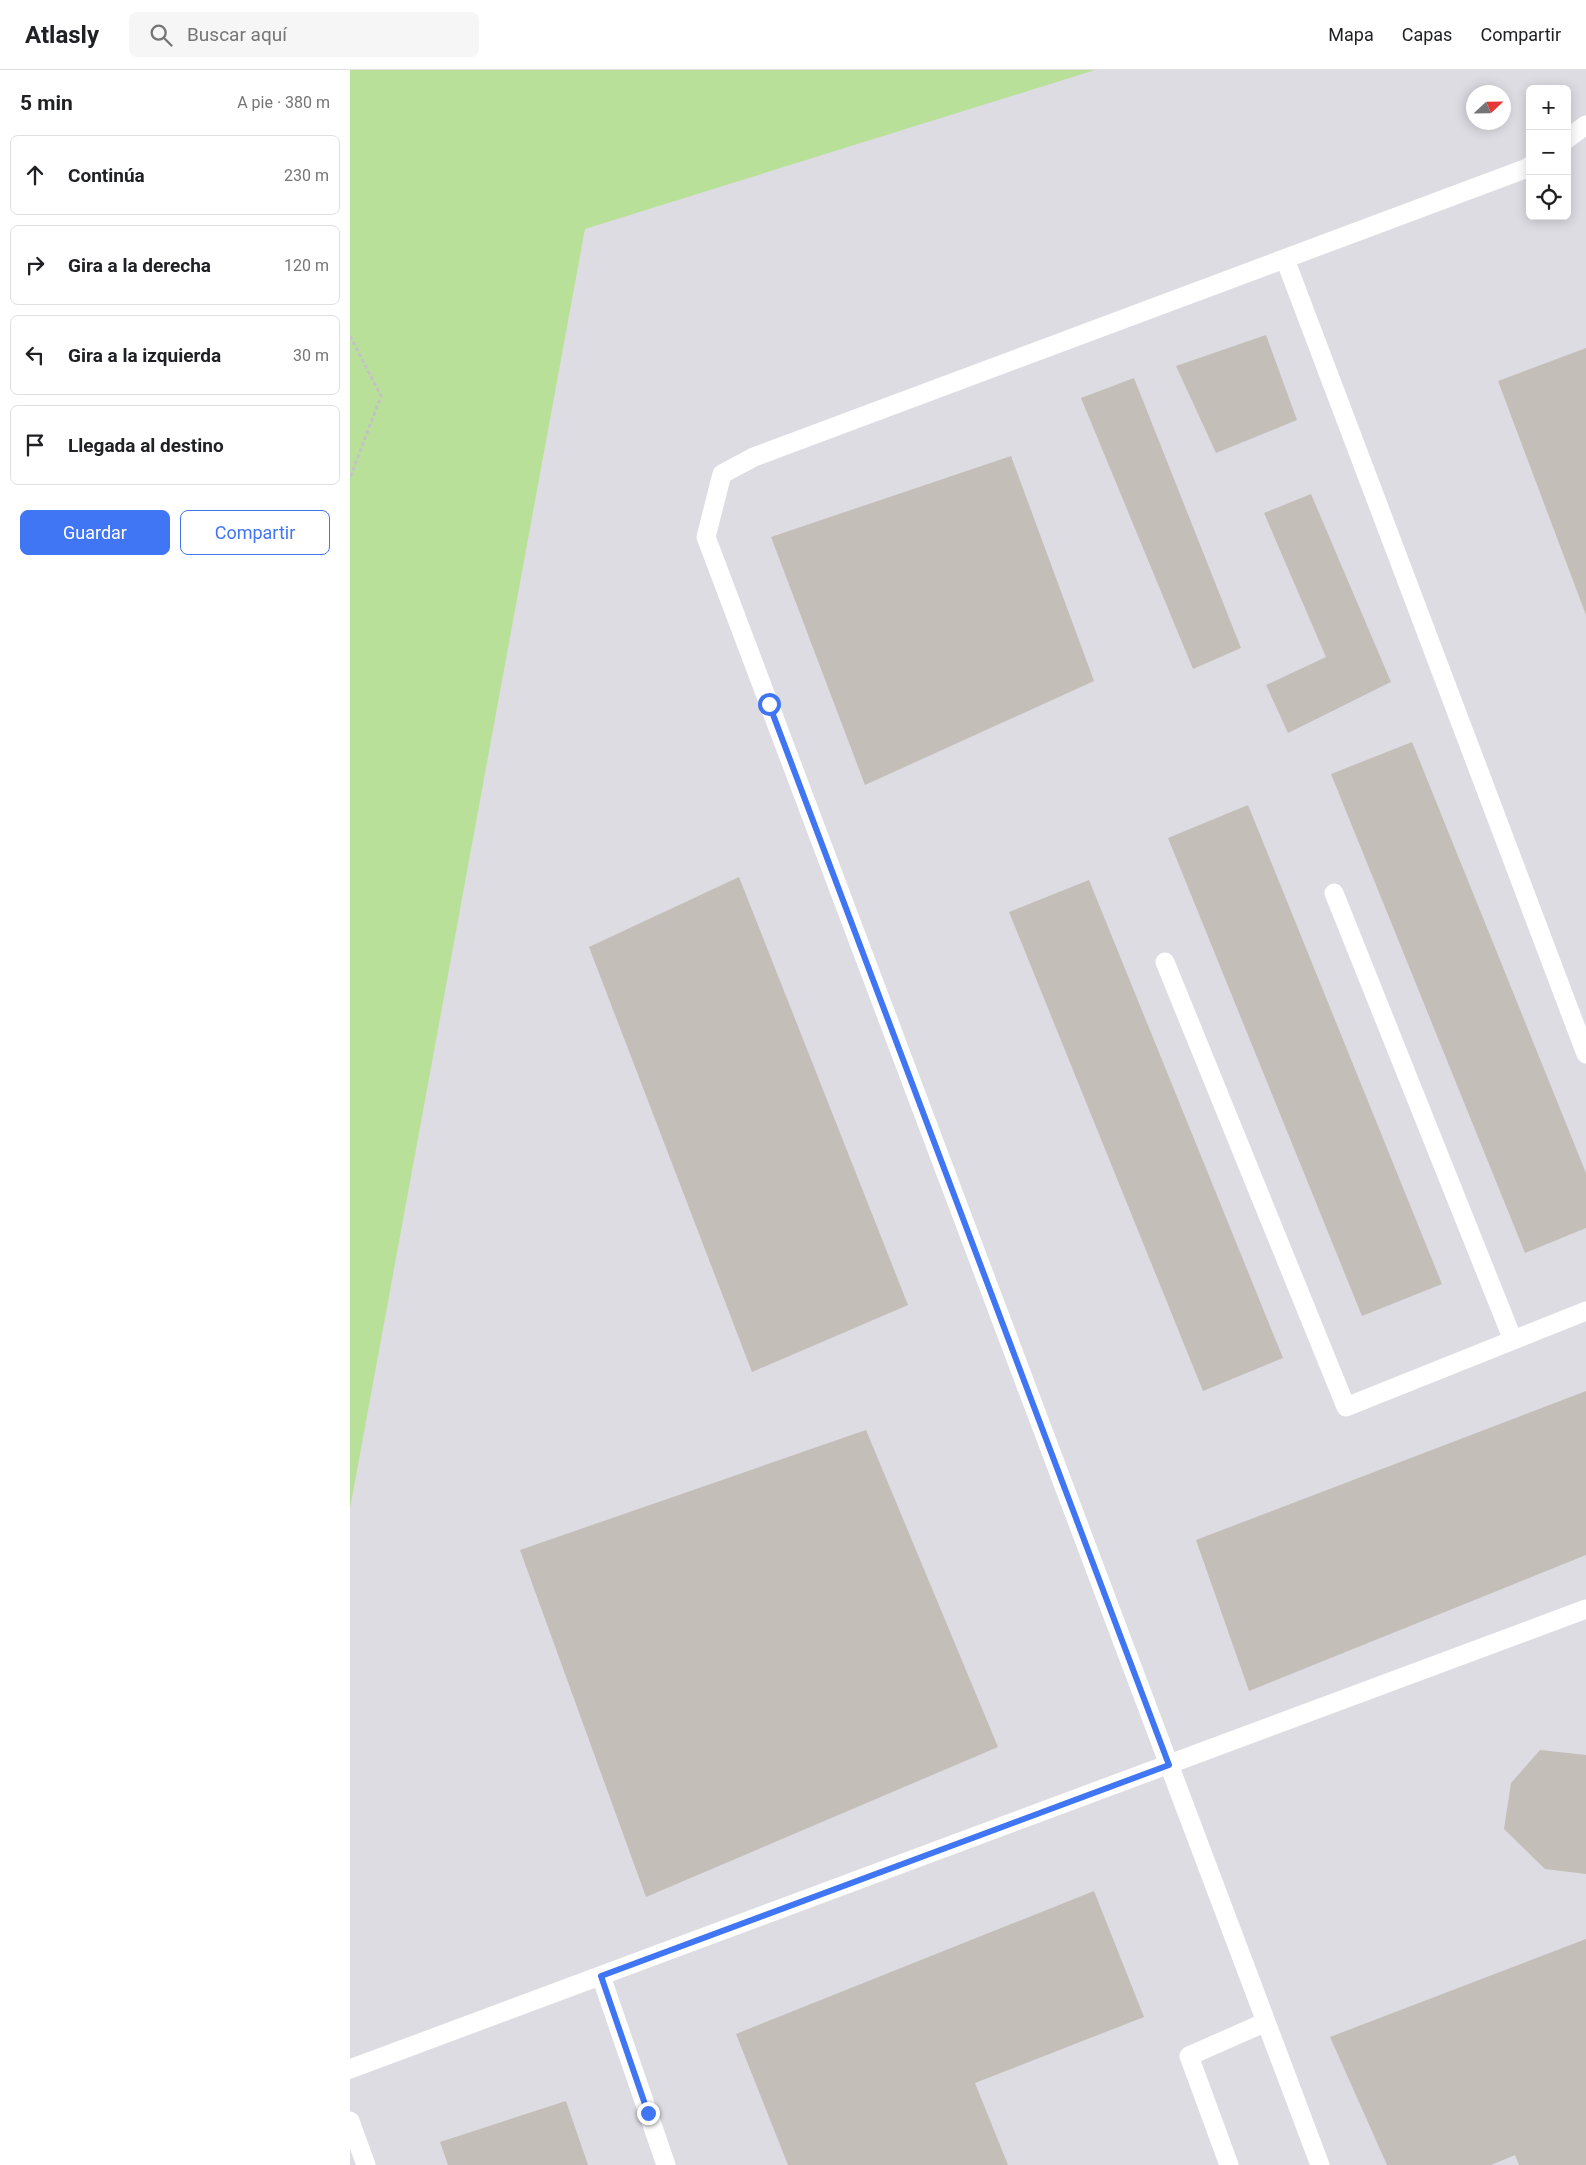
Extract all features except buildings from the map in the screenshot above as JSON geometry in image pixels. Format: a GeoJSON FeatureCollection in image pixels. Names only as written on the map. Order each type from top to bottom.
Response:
{"type":"FeatureCollection","features":[{"type":"Feature","properties":{"kind":"lane"},"geometry":{"type":"LineString","coordinates":[[1571,136],[1586,125]]}},
{"type":"Feature","properties":{"kind":"lane"},"geometry":{"type":"LineString","coordinates":[[1320,2165],[706,537],[722,474],[754,457],[1526,168]]}},
{"type":"Feature","properties":{"kind":"lane"},"geometry":{"type":"LineString","coordinates":[[1285,259],[1586,1054]]}},
{"type":"Feature","properties":{"kind":"lane"},"geometry":{"type":"LineString","coordinates":[[1334,894],[1513,1340]]}},
{"type":"Feature","properties":{"kind":"lane"},"geometry":{"type":"LineString","coordinates":[[1164,962],[1346,1407],[1586,1311]]}},
{"type":"Feature","properties":{"kind":"lane"},"geometry":{"type":"LineString","coordinates":[[350,2070],[1586,1609]]}},
{"type":"Feature","properties":{"kind":"lane"},"geometry":{"type":"LineString","coordinates":[[601,1976],[666,2165]]}},
{"type":"Feature","properties":{"kind":"lane"},"geometry":{"type":"LineString","coordinates":[[1229,2165],[1189,2056],[1266,2022]]}},
{"type":"Feature","properties":{"kind":"lane"},"geometry":{"type":"LineString","coordinates":[[350,2121],[366,2165]]}},
{"type":"Feature","properties":{"kind":"path"},"geometry":{"type":"LineString","coordinates":[[350,336],[381,396],[350,478]]}},
{"type":"Feature","properties":{"kind":"shaded area"},"geometry":{"type":"Polygon","coordinates":[[[1047,70],[1586,70],[1586,2165],[350,2165],[350,1509],[585,229],[1047,70]]]}},
{"type":"Feature","properties":{"kind":"green space"},"geometry":{"type":"Polygon","coordinates":[[[350,70],[1095,70],[585,229],[350,1509],[350,70]]]}},
{"type":"Feature","properties":{"kind":"route"},"geometry":{"type":"LineString","coordinates":[[648,2113],[601,1976],[1169,1765],[769,704]]}}]}
